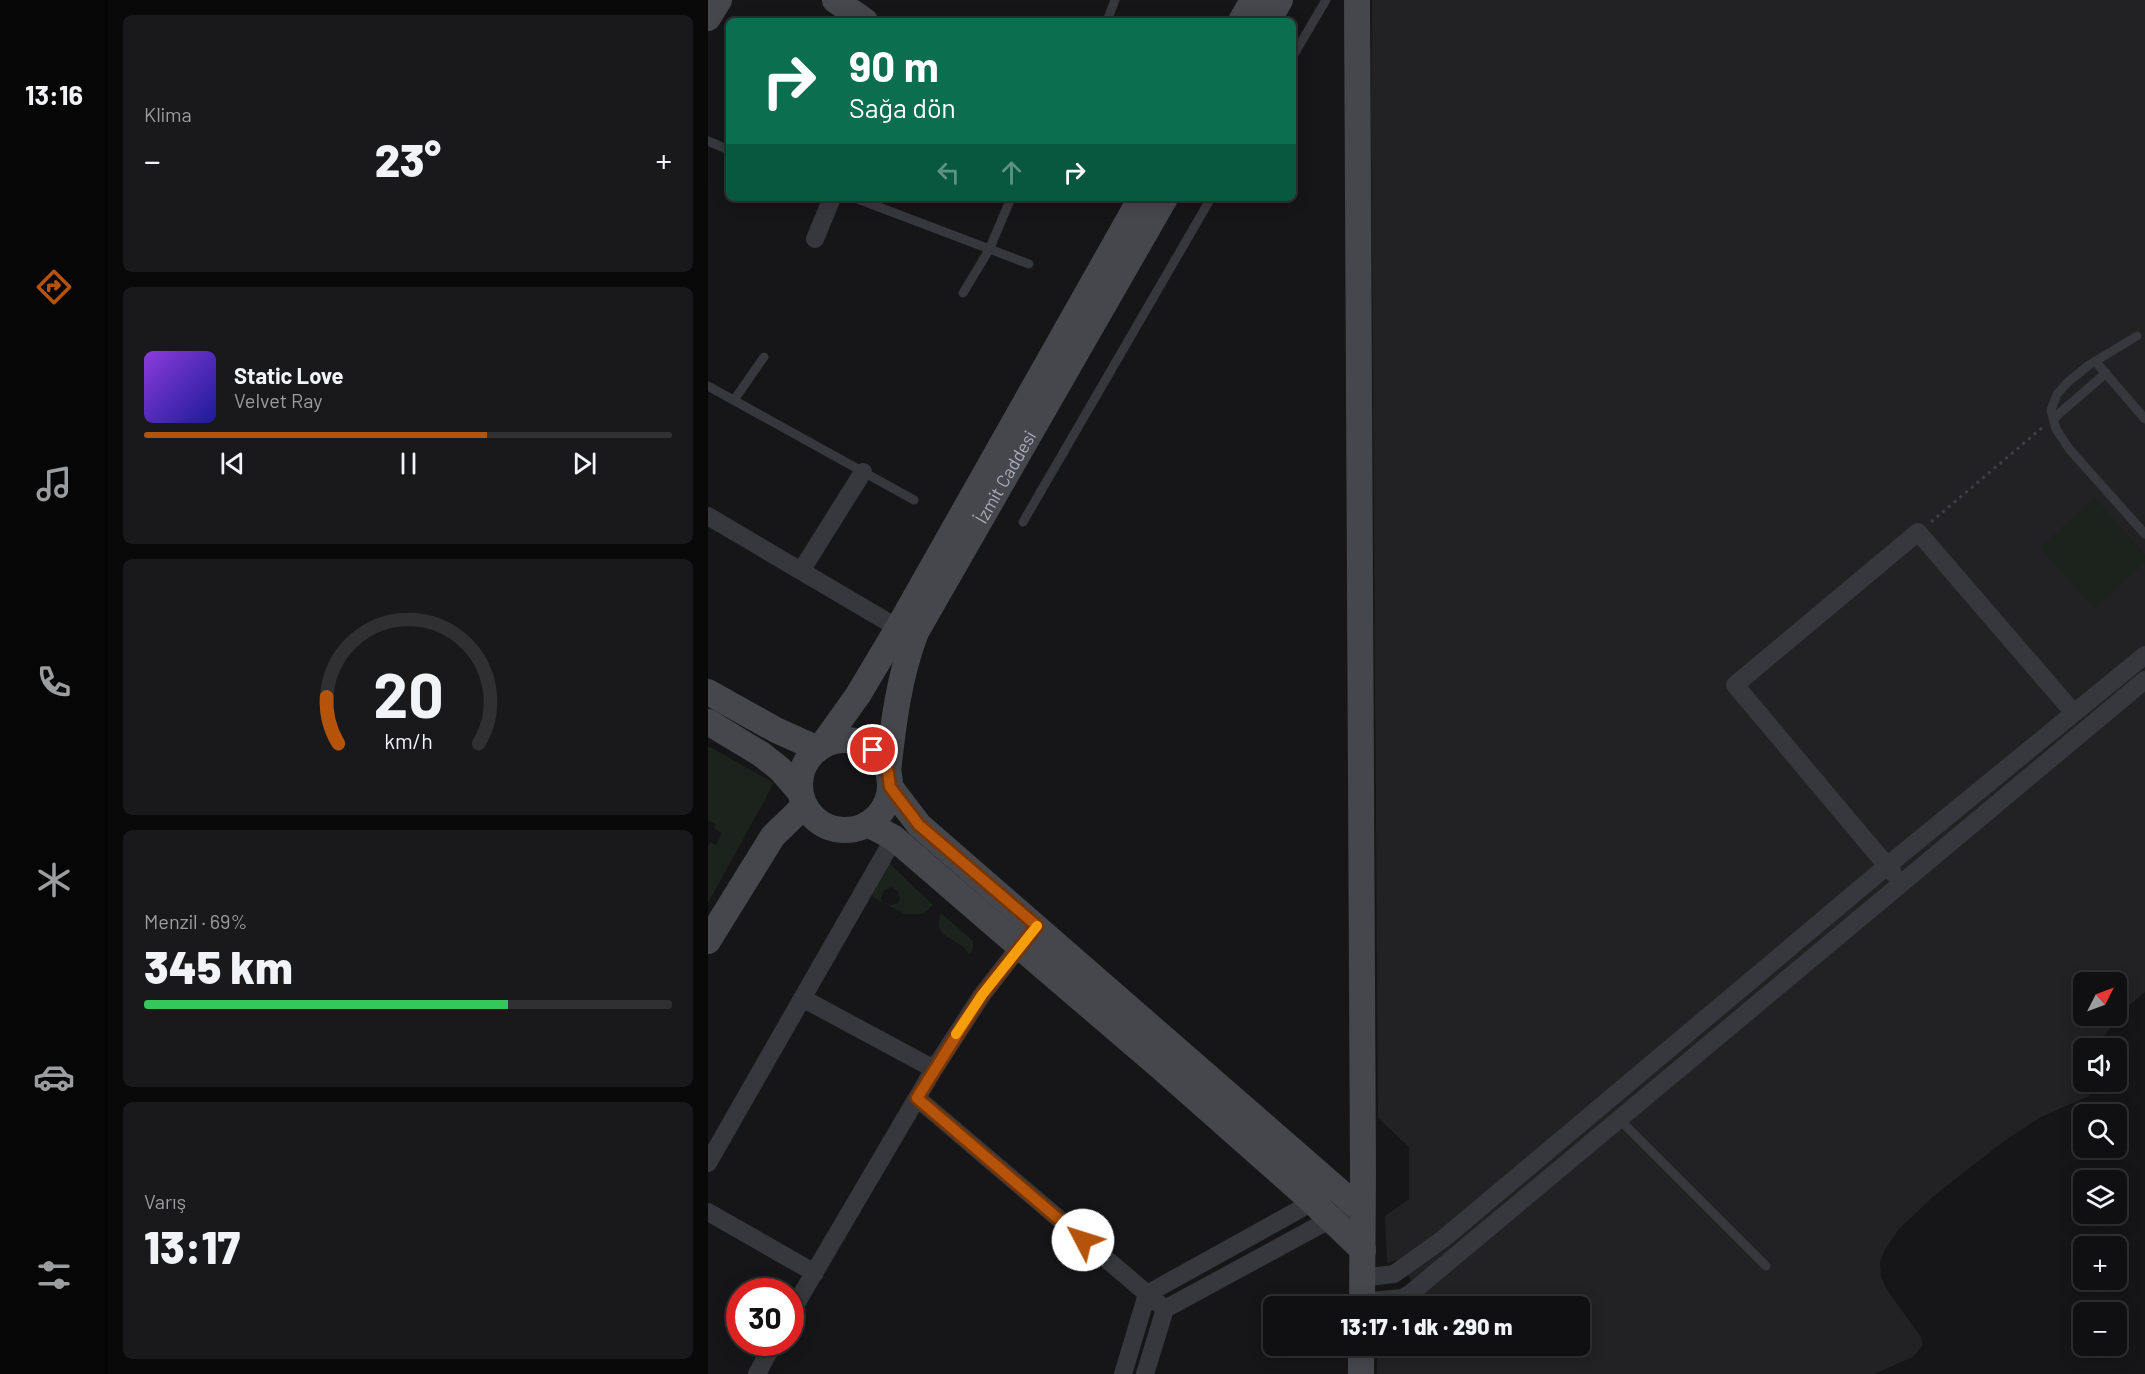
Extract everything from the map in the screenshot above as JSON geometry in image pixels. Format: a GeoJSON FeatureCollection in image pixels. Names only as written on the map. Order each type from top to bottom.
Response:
{"type":"FeatureCollection","features":[{"type":"Feature","properties":{"kind":"street"},"geometry":{"type":"LineString","coordinates":[[708,18],[719,0]]}},
{"type":"Feature","properties":{"kind":"street"},"geometry":{"type":"LineString","coordinates":[[1243,18],[1253,0]]}},
{"type":"Feature","properties":{"kind":"street"},"geometry":{"type":"LineString","coordinates":[[1270,18],[1280,0]]}},
{"type":"Feature","properties":{"kind":"street"},"geometry":{"type":"LineString","coordinates":[[1351,0],[1358,61]]}},
{"type":"Feature","properties":{"kind":"street"},"geometry":{"type":"LineString","coordinates":[[1357,0],[1364,1175],[1362,1296]]}},
{"type":"Feature","properties":{"kind":"street"},"geometry":{"type":"LineString","coordinates":[[815,239],[830,201]]}},
{"type":"Feature","properties":{"kind":"street","name":"İzmit Caddesi"},"geometry":{"type":"LineString","coordinates":[[868,824],[880,814],[887,801],[894,720],[903,673],[916,632],[1164,201]]}},
{"type":"Feature","properties":{"kind":"street","name":"İzmit Caddesi"},"geometry":{"type":"LineString","coordinates":[[802,799],[800,779],[804,766],[858,695],[898,628],[1131,202]]}},
{"type":"Feature","properties":{"kind":"street"},"geometry":{"type":"LineString","coordinates":[[801,571],[863,472]]}},
{"type":"Feature","properties":{"kind":"street"},"geometry":{"type":"LineString","coordinates":[[708,516],[898,628]]}},
{"type":"Feature","properties":{"kind":"street"},"geometry":{"type":"LineString","coordinates":[[1901,882],[1735,685],[1918,532],[2073,712]]}},
{"type":"Feature","properties":{"kind":"street"},"geometry":{"type":"LineString","coordinates":[[1362,1296],[1443,1239],[1887,866],[2145,655]]}},
{"type":"Feature","properties":{"kind":"street"},"geometry":{"type":"LineString","coordinates":[[1406,1296],[2145,680]]}},
{"type":"Feature","properties":{"kind":"street"},"geometry":{"type":"LineString","coordinates":[[708,692],[776,730],[821,746],[848,740],[861,743],[873,750],[882,760],[889,779],[919,825],[1362,1211]]}},
{"type":"Feature","properties":{"kind":"street"},"geometry":{"type":"LineString","coordinates":[[708,722],[761,754],[780,769],[813,818],[825,826],[840,831],[855,830],[868,824],[894,838],[1322,1211],[1363,1250]]}},
{"type":"Feature","properties":{"kind":"street"},"geometry":{"type":"LineString","coordinates":[[708,940],[773,836],[802,799]]}},
{"type":"Feature","properties":{"kind":"street"},"geometry":{"type":"LineString","coordinates":[[708,1163],[894,838]]}},
{"type":"Feature","properties":{"kind":"street"},"geometry":{"type":"LineString","coordinates":[[804,1291],[934,1069],[982,995],[1037,926]]}},
{"type":"Feature","properties":{"kind":"street"},"geometry":{"type":"LineString","coordinates":[[802,998],[934,1069]]}},
{"type":"Feature","properties":{"kind":"street"},"geometry":{"type":"LineString","coordinates":[[917,1098],[1164,1309]]}},
{"type":"Feature","properties":{"kind":"street"},"geometry":{"type":"LineString","coordinates":[[1145,1374],[1164,1309],[1322,1211],[1337,1189],[1364,1175]]}},
{"type":"Feature","properties":{"kind":"street"},"geometry":{"type":"LineString","coordinates":[[1123,1374],[1147,1294],[1322,1211],[1362,1211]]}},
{"type":"Feature","properties":{"kind":"street"},"geometry":{"type":"LineString","coordinates":[[708,1212],[815,1273]]}},
{"type":"Feature","properties":{"kind":"street"},"geometry":{"type":"LineString","coordinates":[[757,1374],[767,1356]]}},
{"type":"Feature","properties":{"kind":"street"},"geometry":{"type":"LineString","coordinates":[[1361,1374],[1362,1356]]}},
{"type":"Feature","properties":{"kind":"lane"},"geometry":{"type":"LineString","coordinates":[[1108,18],[1115,0]]}},
{"type":"Feature","properties":{"kind":"lane"},"geometry":{"type":"LineString","coordinates":[[1296,52],[1326,0]]}},
{"type":"Feature","properties":{"kind":"lane"},"geometry":{"type":"LineString","coordinates":[[708,141],[726,149]]}},
{"type":"Feature","properties":{"kind":"lane"},"geometry":{"type":"LineString","coordinates":[[863,201],[1029,264]]}},
{"type":"Feature","properties":{"kind":"lane"},"geometry":{"type":"LineString","coordinates":[[963,293],[989,250],[1010,201]]}},
{"type":"Feature","properties":{"kind":"lane"},"geometry":{"type":"LineString","coordinates":[[1023,522],[1209,201]]}},
{"type":"Feature","properties":{"kind":"lane"},"geometry":{"type":"LineString","coordinates":[[2137,336],[2095,361],[2069,381],[2057,394],[2051,410],[2056,429],[2070,450],[2145,534]]}},
{"type":"Feature","properties":{"kind":"lane"},"geometry":{"type":"LineString","coordinates":[[734,400],[764,357]]}},
{"type":"Feature","properties":{"kind":"lane"},"geometry":{"type":"LineString","coordinates":[[2095,361],[2145,418]]}},
{"type":"Feature","properties":{"kind":"lane"},"geometry":{"type":"LineString","coordinates":[[2053,419],[2106,373]]}},
{"type":"Feature","properties":{"kind":"lane"},"geometry":{"type":"LineString","coordinates":[[708,386],[914,500]]}},
{"type":"Feature","properties":{"kind":"lane"},"geometry":{"type":"LineString","coordinates":[[1619,1119],[1766,1266]]}},
{"type":"Feature","properties":{"kind":"path"},"geometry":{"type":"LineString","coordinates":[[1918,532],[2053,419]]}},
{"type":"Feature","properties":{"kind":"shaded area"},"geometry":{"type":"Polygon","coordinates":[[[1372,0],[2145,0],[2145,992],[2127,1007],[2127,972],[2073,972],[2073,1026],[2112,1026],[2103,1038],[2073,1038],[2073,1092],[2091,1092],[2089,1096],[2041,1117],[2007,1139],[1936,1194],[1899,1229],[1884,1251],[1880,1262],[1881,1276],[1887,1290],[1921,1337],[1923,1345],[1913,1357],[1874,1374],[1377,1374],[1377,1356],[1590,1356],[1590,1296],[1424,1296],[1396,1260],[1387,1263],[1385,1216],[1409,1199],[1409,1147],[1378,1118],[1372,0]]]}},
{"type":"Feature","properties":{"kind":"shaded area"},"geometry":{"type":"Polygon","coordinates":[[[2095,498],[2145,555],[2145,563],[2094,608],[2040,547],[2095,498]]]}},
{"type":"Feature","properties":{"kind":"shaded area"},"geometry":{"type":"Polygon","coordinates":[[[708,746],[774,783],[708,903],[708,846],[710,842],[716,845],[722,833],[708,820],[708,746]]]}},
{"type":"Feature","properties":{"kind":"shaded area"},"geometry":{"type":"Polygon","coordinates":[[[883,864],[890,864],[933,905],[923,914],[905,914],[873,897],[871,886],[883,864]],[[891,887],[884,890],[881,898],[883,902],[890,905],[898,903],[900,899],[898,891],[891,887]]]}},
{"type":"Feature","properties":{"kind":"shaded area"},"geometry":{"type":"Polygon","coordinates":[[[941,913],[973,941],[970,955],[962,946],[942,933],[939,925],[941,913]]]}},
{"type":"Feature","properties":{"kind":"slow traffic"},"geometry":{"type":"LineString","coordinates":[[956,1034],[982,995],[1037,926]]}},
{"type":"Feature","properties":{"kind":"route"},"geometry":{"type":"LineString","coordinates":[[873,750],[882,760],[888,772],[890,787],[919,825],[1037,926],[982,995],[917,1098],[1083,1240]]}}]}
